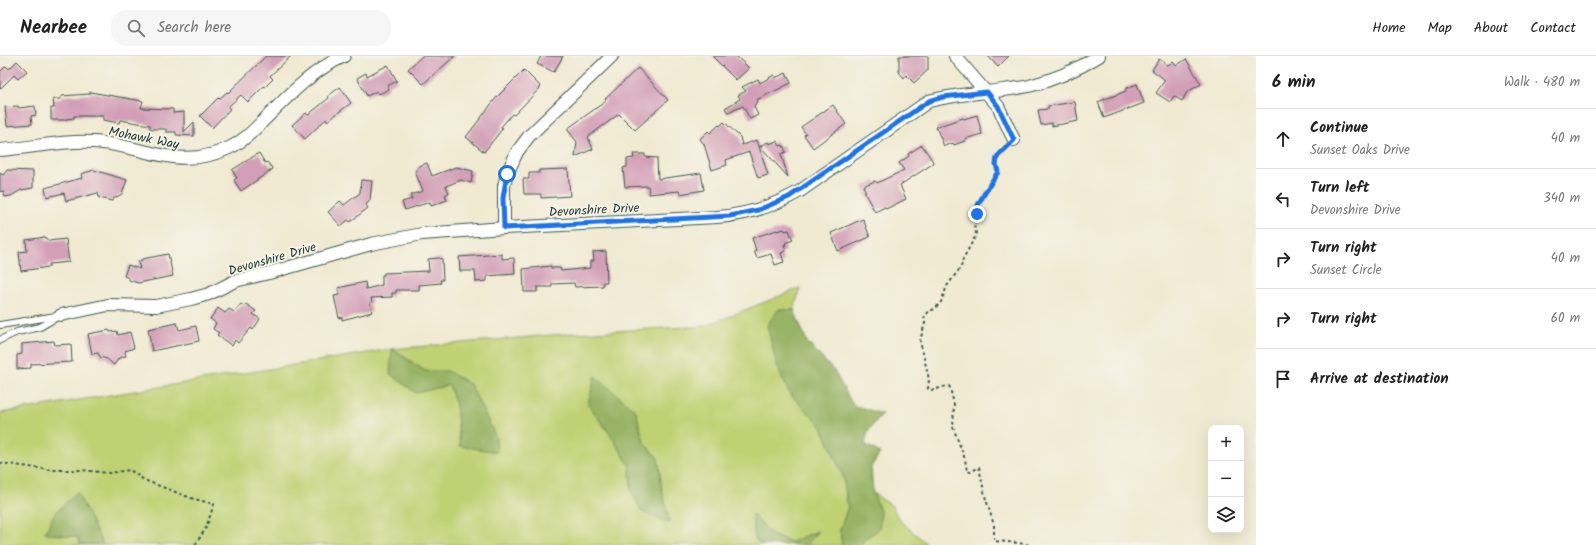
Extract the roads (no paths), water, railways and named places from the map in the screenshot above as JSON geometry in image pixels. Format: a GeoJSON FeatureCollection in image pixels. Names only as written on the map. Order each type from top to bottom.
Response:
{"type":"FeatureCollection","features":[{"type":"Feature","properties":{"kind":"street","name":"Mohawk Way"},"geometry":{"type":"LineString","coordinates":[[0,150],[82,142],[129,146],[179,159],[190,159],[212,154],[230,147],[245,137],[321,68],[344,56]]}},
{"type":"Feature","properties":{"kind":"street"},"geometry":{"type":"LineString","coordinates":[[504,228],[504,186],[511,162],[517,152],[530,136],[612,56]]}},
{"type":"Feature","properties":{"kind":"street"},"geometry":{"type":"LineString","coordinates":[[955,56],[998,106],[1014,140]]}},
{"type":"Feature","properties":{"kind":"street","name":"Devonshire Drive"},"geometry":{"type":"LineString","coordinates":[[61,315],[108,305],[156,306],[191,299],[209,294],[235,282],[371,244],[422,234],[504,228],[717,217],[730,216],[758,210],[800,191],[929,101],[955,95],[987,92],[1046,82],[1099,56]]}},
{"type":"Feature","properties":{"kind":"lane"},"geometry":{"type":"LineString","coordinates":[[0,325],[61,315]]}},
{"type":"Feature","properties":{"kind":"lane"},"geometry":{"type":"LineString","coordinates":[[0,340],[17,332],[40,327],[61,315]]}}]}
